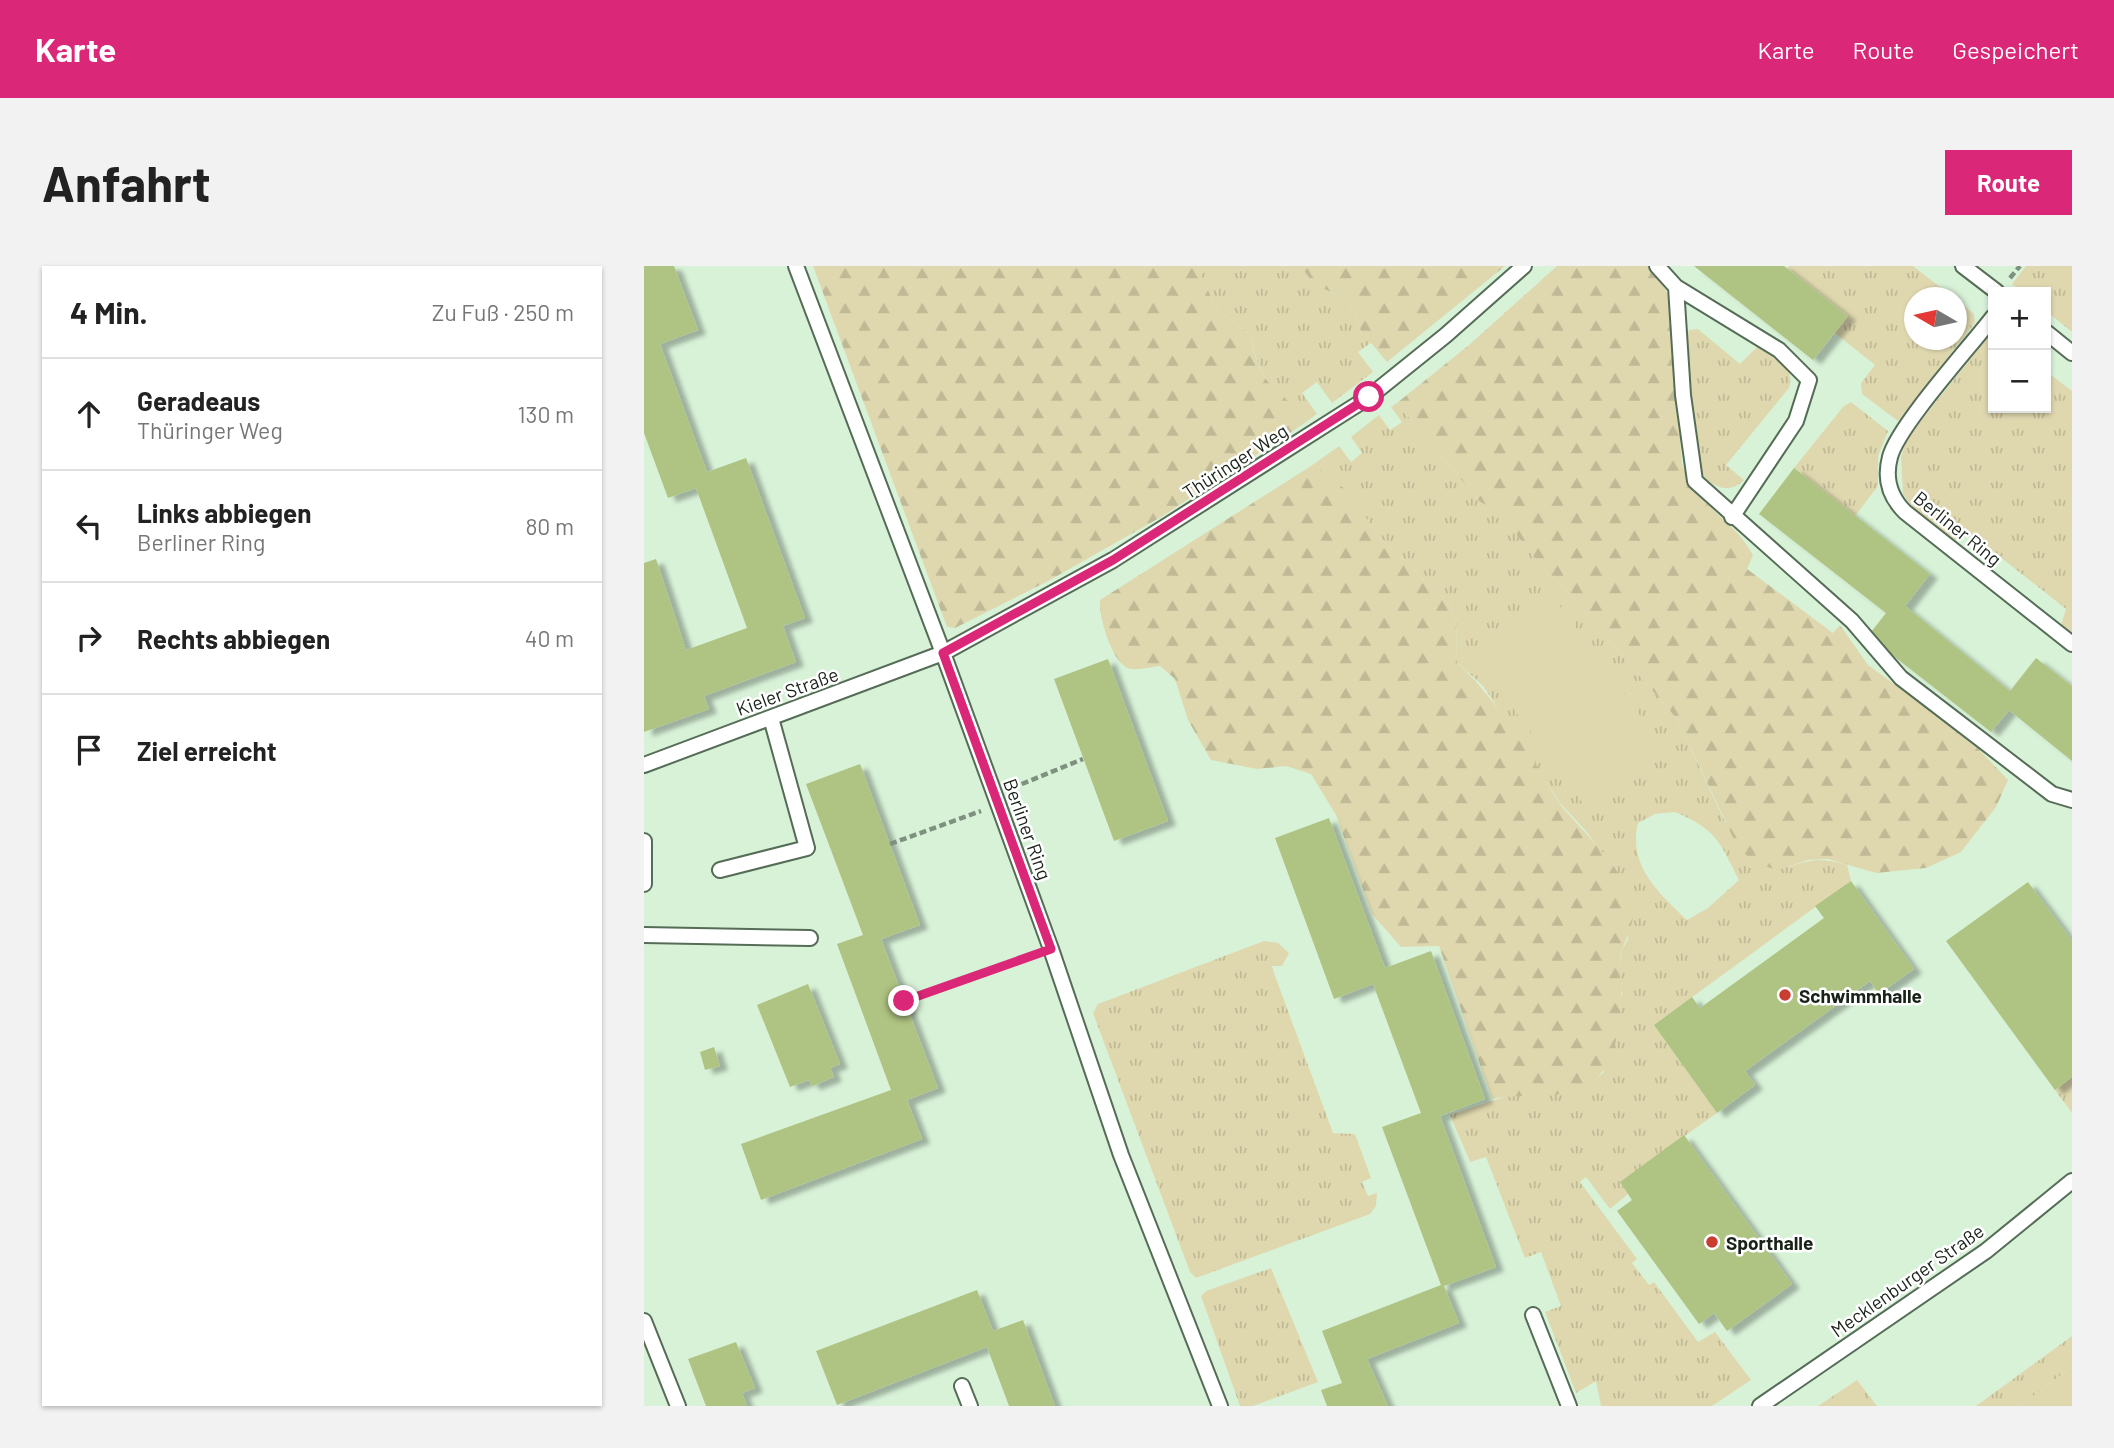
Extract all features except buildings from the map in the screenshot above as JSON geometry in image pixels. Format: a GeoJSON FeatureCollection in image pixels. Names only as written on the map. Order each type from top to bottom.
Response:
{"type":"FeatureCollection","features":[{"type":"Feature","properties":{"kind":"lane","name":"Berliner Ring"},"geometry":{"type":"LineString","coordinates":[[796,266],[997,800],[1121,1155],[1220,1406]]}},
{"type":"Feature","properties":{"kind":"lane","name":"Thüringer Weg"},"geometry":{"type":"LineString","coordinates":[[943,653],[1113,560],[1369,397],[1446,335],[1524,266]]}},
{"type":"Feature","properties":{"kind":"lane"},"geometry":{"type":"LineString","coordinates":[[1657,266],[1676,286],[1779,350],[1809,380],[1796,421],[1732,517]]}},
{"type":"Feature","properties":{"kind":"lane"},"geometry":{"type":"LineString","coordinates":[[1963,266],[1990,287]]}},
{"type":"Feature","properties":{"kind":"lane"},"geometry":{"type":"LineString","coordinates":[[1676,286],[1683,395],[1695,481],[1732,517],[1852,621],[1902,678],[2052,794],[2072,800]]}},
{"type":"Feature","properties":{"kind":"lane","name":"Berliner Ring"},"geometry":{"type":"LineString","coordinates":[[1988,323],[1895,442],[1887,477],[1890,490],[1905,512],[2072,643]]}},
{"type":"Feature","properties":{"kind":"lane"},"geometry":{"type":"LineString","coordinates":[[2051,335],[2072,353]]}},
{"type":"Feature","properties":{"kind":"lane","name":"Kieler Straße"},"geometry":{"type":"LineString","coordinates":[[644,765],[943,653]]}},
{"type":"Feature","properties":{"kind":"lane"},"geometry":{"type":"LineString","coordinates":[[720,870],[807,848],[771,718]]}},
{"type":"Feature","properties":{"kind":"lane"},"geometry":{"type":"LineString","coordinates":[[644,841],[644,884]]}},
{"type":"Feature","properties":{"kind":"lane"},"geometry":{"type":"LineString","coordinates":[[644,935],[810,939]]}},
{"type":"Feature","properties":{"kind":"lane","name":"Mecklenburger Straße"},"geometry":{"type":"LineString","coordinates":[[1760,1406],[1986,1251],[2072,1181]]}},
{"type":"Feature","properties":{"kind":"lane"},"geometry":{"type":"LineString","coordinates":[[1534,1315],[1569,1406]]}},
{"type":"Feature","properties":{"kind":"lane"},"geometry":{"type":"LineString","coordinates":[[644,1321],[678,1406]]}},
{"type":"Feature","properties":{"kind":"lane"},"geometry":{"type":"LineString","coordinates":[[962,1386],[970,1406]]}},
{"type":"Feature","properties":{"kind":"path"},"geometry":{"type":"LineString","coordinates":[[890,844],[997,800],[1083,759]]}},
{"type":"Feature","properties":{"kind":"path"},"geometry":{"type":"LineString","coordinates":[[904,1001],[1051,949]]}},
{"type":"Feature","properties":{"kind":"green space"},"geometry":{"type":"Polygon","coordinates":[[[813,266],[1197,266],[1217,310],[1251,335],[1262,373],[1291,404],[1302,425],[1161,517],[1050,580],[955,628],[947,627],[813,266]]]}},
{"type":"Feature","properties":{"kind":"green space"},"geometry":{"type":"Polygon","coordinates":[[[1197,266],[1302,266],[1327,291],[1348,299],[1361,331],[1372,342],[1358,352],[1373,372],[1332,403],[1317,382],[1302,393],[1317,414],[1302,425],[1290,404],[1265,378],[1251,335],[1217,310],[1197,266]]]}},
{"type":"Feature","properties":{"kind":"green space"},"geometry":{"type":"Polygon","coordinates":[[[1302,266],[1505,266],[1387,362],[1361,331],[1348,299],[1315,283],[1302,266]]]}},
{"type":"Feature","properties":{"kind":"green space"},"geometry":{"type":"Polygon","coordinates":[[[1557,266],[1648,266],[1666,290],[1670,305],[1682,464],[1697,492],[1735,531],[1753,555],[1747,569],[1833,633],[1840,625],[1868,665],[1968,738],[2008,780],[1996,807],[1961,852],[1926,868],[1876,873],[1828,859],[1808,860],[1778,870],[1757,864],[1738,848],[1677,719],[1564,588],[1543,569],[1500,513],[1479,501],[1397,403],[1469,345],[1557,266]]]}},
{"type":"Feature","properties":{"kind":"green space"},"geometry":{"type":"Polygon","coordinates":[[[1913,266],[1940,287],[1904,287],[1904,350],[1954,350],[1898,421],[1862,394],[1861,383],[1875,365],[1835,333],[1848,316],[1787,268],[1913,266]]]}},
{"type":"Feature","properties":{"kind":"green space"},"geometry":{"type":"Polygon","coordinates":[[[2026,266],[2072,266],[2072,332],[2051,315],[2051,287],[2016,287],[2012,284],[2026,266]]]}},
{"type":"Feature","properties":{"kind":"green space"},"geometry":{"type":"Polygon","coordinates":[[[1967,308],[1974,314],[1975,323],[1967,333],[1967,308]]]}},
{"type":"Feature","properties":{"kind":"green space"},"geometry":{"type":"Polygon","coordinates":[[[1698,329],[1740,364],[1759,345],[1782,362],[1789,373],[1789,388],[1726,465],[1744,480],[1729,488],[1707,480],[1695,459],[1686,339],[1689,330],[1698,329]]]}},
{"type":"Feature","properties":{"kind":"green space"},"geometry":{"type":"Polygon","coordinates":[[[1988,337],[1988,413],[2051,413],[2051,375],[2072,391],[2072,638],[2060,628],[2066,609],[1970,533],[1953,541],[1916,512],[1903,494],[1901,457],[1906,439],[1988,337]]]}},
{"type":"Feature","properties":{"kind":"green space"},"geometry":{"type":"Polygon","coordinates":[[[1851,402],[1888,431],[1878,456],[1878,486],[1855,516],[1794,468],[1843,407],[1851,402]]]}},
{"type":"Feature","properties":{"kind":"green space"},"geometry":{"type":"Polygon","coordinates":[[[1397,403],[1479,501],[1500,512],[1543,569],[1564,588],[1677,719],[1725,822],[1789,867],[1818,860],[1847,865],[1851,881],[1654,1025],[1717,1113],[1620,1182],[1628,1194],[1610,1209],[1586,1177],[1580,1182],[1637,1259],[1632,1263],[1649,1285],[1654,1282],[1698,1342],[1715,1332],[1751,1380],[1712,1406],[1601,1406],[1596,1381],[1576,1393],[1545,1312],[1561,1306],[1541,1252],[1525,1258],[1486,1157],[1470,1162],[1450,1115],[1507,1096],[1550,1095],[1588,1085],[1603,1073],[1622,994],[1618,970],[1622,950],[1628,939],[1620,877],[1586,831],[1560,803],[1483,686],[1457,662],[1456,621],[1448,603],[1375,532],[1350,494],[1314,464],[1339,446],[1351,462],[1362,453],[1351,437],[1379,415],[1390,430],[1402,422],[1391,407],[1397,403]],[[1675,812],[1655,814],[1638,823],[1636,838],[1641,865],[1648,877],[1687,920],[1708,908],[1739,880],[1715,838],[1689,818],[1675,812]]]}},
{"type":"Feature","properties":{"kind":"green space"},"geometry":{"type":"Polygon","coordinates":[[[1314,464],[1351,494],[1375,532],[1448,603],[1456,621],[1457,662],[1498,708],[1560,804],[1611,862],[1627,888],[1633,916],[1620,958],[1621,1006],[1618,1031],[1606,1066],[1591,1083],[1580,1089],[1556,1095],[1492,1099],[1439,946],[1401,947],[1372,914],[1336,815],[1311,774],[1286,766],[1257,769],[1211,760],[1188,720],[1175,679],[1160,666],[1131,669],[1124,666],[1108,640],[1101,617],[1100,600],[1314,464]]]}},
{"type":"Feature","properties":{"kind":"green space"},"geometry":{"type":"Polygon","coordinates":[[[1551,594],[1661,744],[1582,802],[1472,652],[1551,594]]]}},
{"type":"Feature","properties":{"kind":"green space"},"geometry":{"type":"Polygon","coordinates":[[[1264,941],[1278,943],[1289,953],[1282,966],[1272,966],[1274,973],[1333,1133],[1355,1134],[1371,1178],[1362,1182],[1368,1196],[1377,1193],[1376,1206],[1370,1214],[1196,1278],[1190,1272],[1093,1013],[1098,1004],[1264,941]]]}},
{"type":"Feature","properties":{"kind":"green space"},"geometry":{"type":"Polygon","coordinates":[[[2072,1077],[2072,1113],[2055,1090],[2072,1077]]]}},
{"type":"Feature","properties":{"kind":"green space"},"geometry":{"type":"Polygon","coordinates":[[[1271,1268],[1318,1382],[1253,1406],[1240,1406],[1201,1296],[1206,1291],[1271,1268]]]}},
{"type":"Feature","properties":{"kind":"green space"},"geometry":{"type":"Polygon","coordinates":[[[2072,1336],[2072,1367],[2020,1406],[1976,1406],[2072,1336]]]}},
{"type":"Feature","properties":{"kind":"green space"},"geometry":{"type":"Polygon","coordinates":[[[2072,1367],[2072,1406],[2020,1406],[2072,1367]]]}},
{"type":"Feature","properties":{"kind":"green space"},"geometry":{"type":"Polygon","coordinates":[[[1857,1380],[1877,1406],[1818,1406],[1857,1380]]]}},
{"type":"Feature","properties":{"kind":"place","name":"Schwimmhalle"},"geometry":{"type":"Point","coordinates":[1785,995]}},
{"type":"Feature","properties":{"kind":"place","name":"Sporthalle"},"geometry":{"type":"Point","coordinates":[1712,1242]}},
{"type":"Feature","properties":{"kind":"route"},"geometry":{"type":"LineString","coordinates":[[904,1001],[1051,949],[943,653],[1113,560],[1204,505],[1369,397]]}}]}
